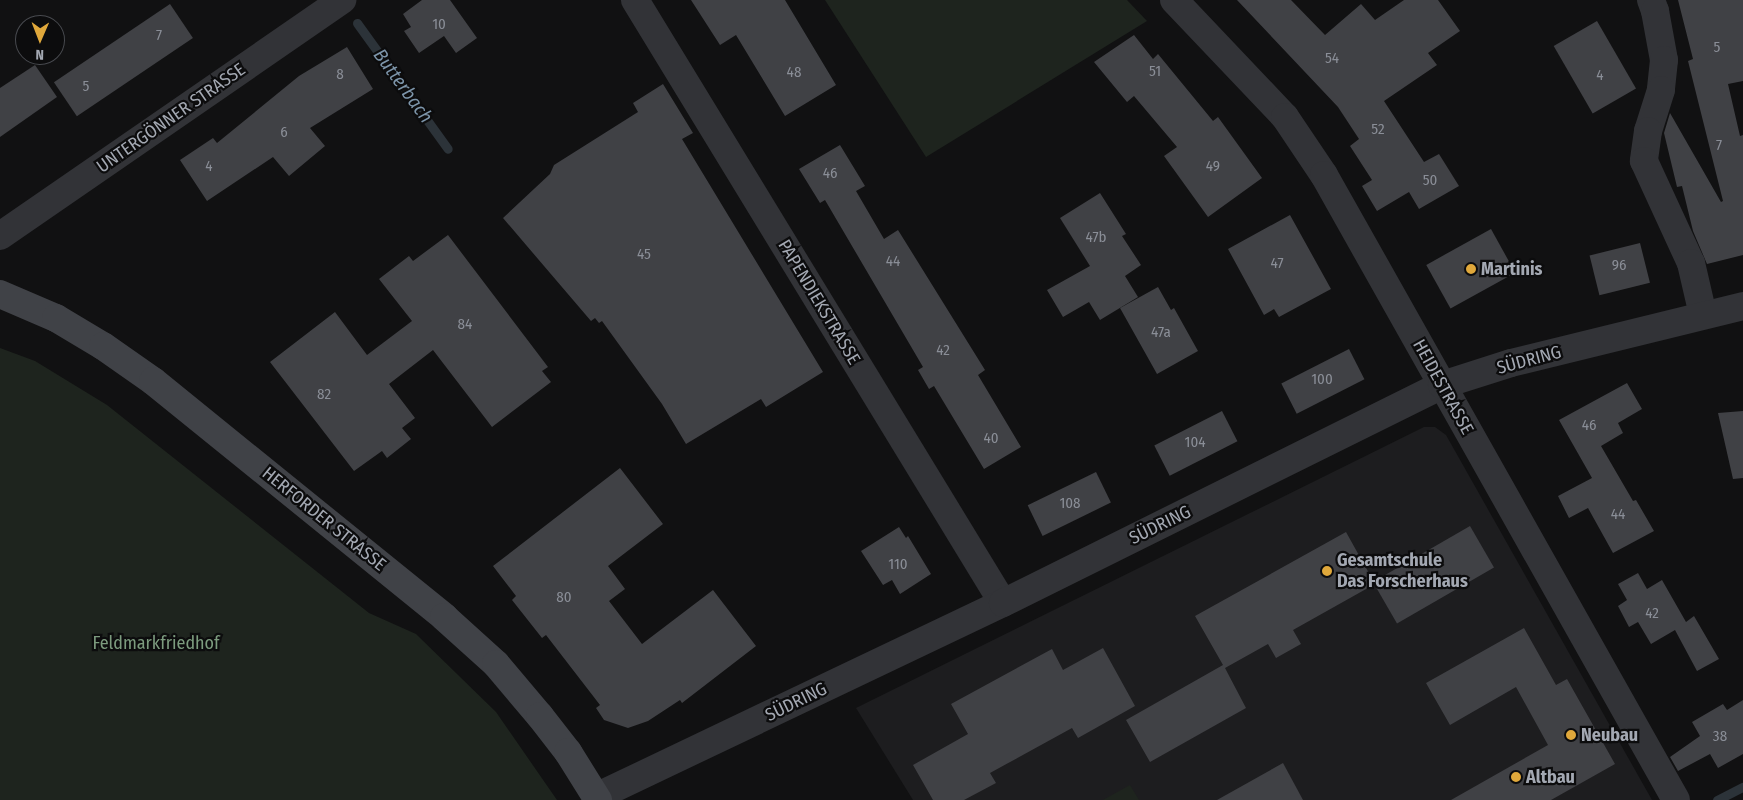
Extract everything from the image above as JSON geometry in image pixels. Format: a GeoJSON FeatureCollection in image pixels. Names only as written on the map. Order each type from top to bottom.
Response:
{"type":"FeatureCollection","features":[{"type":"Feature","properties":{"kind":"main road","name":"HERFORDER STRASSE"},"geometry":{"type":"LineString","coordinates":[[0,294],[56,318],[103,346],[153,381],[444,617],[496,664],[540,716],[568,752],[597,798]]}},
{"type":"Feature","properties":{"kind":"street","name":"UNTERGÖNNER STRASSE"},"geometry":{"type":"LineString","coordinates":[[0,236],[342,0]]}},
{"type":"Feature","properties":{"kind":"street","name":"PAPENDIEKSTRASSE"},"geometry":{"type":"LineString","coordinates":[[635,0],[1003,603]]}},
{"type":"Feature","properties":{"kind":"street","name":"HEIDESTRASSE"},"geometry":{"type":"LineString","coordinates":[[1174,0],[1285,117],[1324,175],[1676,800]]}},
{"type":"Feature","properties":{"kind":"street"},"geometry":{"type":"LineString","coordinates":[[1651,0],[1655,11],[1664,60],[1661,90],[1648,131],[1644,161],[1691,263],[1704,315]]}},
{"type":"Feature","properties":{"kind":"street","name":"SÜDRING"},"geometry":{"type":"LineString","coordinates":[[597,798],[1003,603],[1442,385],[1511,363],[1743,306]]}},
{"type":"Feature","properties":{"kind":"shaded area","name":"Gesamtschule Das Forscherhaus"},"geometry":{"type":"Polygon","coordinates":[[[1424,427],[1435,427],[1446,435],[1652,800],[913,800],[856,708],[1424,427]]]}},
{"type":"Feature","properties":{"kind":"green space"},"geometry":{"type":"Polygon","coordinates":[[[825,0],[1127,0],[1147,21],[926,157],[825,0]]]}},
{"type":"Feature","properties":{"kind":"green space","name":"Feldmarkfriedhof"},"geometry":{"type":"Polygon","coordinates":[[[0,348],[35,361],[107,405],[369,613],[416,634],[496,712],[557,800],[0,800],[0,348]]]}},
{"type":"Feature","properties":{"kind":"green space"},"geometry":{"type":"Polygon","coordinates":[[[1130,785],[1139,800],[1103,800],[1130,785]]]}},
{"type":"Feature","properties":{"kind":"building"},"geometry":{"type":"Polygon","coordinates":[[[422,0],[450,0],[477,38],[456,53],[444,36],[419,53],[404,31],[411,27],[403,14],[422,0]]]}},
{"type":"Feature","properties":{"kind":"building"},"geometry":{"type":"Polygon","coordinates":[[[691,0],[785,0],[836,85],[785,116],[736,35],[720,45],[691,0]]]}},
{"type":"Feature","properties":{"kind":"building"},"geometry":{"type":"Polygon","coordinates":[[[1237,0],[1291,0],[1325,35],[1361,4],[1375,20],[1404,0],[1438,0],[1460,31],[1428,53],[1437,65],[1384,101],[1424,162],[1439,154],[1459,186],[1419,209],[1409,192],[1377,211],[1362,186],[1372,180],[1350,146],[1359,139],[1338,107],[1237,0]]]}},
{"type":"Feature","properties":{"kind":"building"},"geometry":{"type":"Polygon","coordinates":[[[1678,0],[1743,0],[1743,81],[1728,84],[1740,136],[1743,135],[1743,255],[1707,264],[1693,231],[1682,186],[1677,187],[1664,133],[1670,113],[1721,202],[1723,201],[1688,61],[1693,59],[1678,0]]]}},
{"type":"Feature","properties":{"kind":"building"},"geometry":{"type":"Polygon","coordinates":[[[170,4],[193,38],[77,116],[54,82],[170,4]]]}},
{"type":"Feature","properties":{"kind":"building"},"geometry":{"type":"Polygon","coordinates":[[[1597,21],[1636,89],[1593,114],[1554,46],[1597,21]]]}},
{"type":"Feature","properties":{"kind":"building"},"geometry":{"type":"Polygon","coordinates":[[[1134,35],[1153,59],[1158,54],[1213,121],[1218,117],[1262,178],[1208,217],[1164,156],[1177,147],[1134,96],[1127,102],[1094,62],[1134,35]]]}},
{"type":"Feature","properties":{"kind":"building"},"geometry":{"type":"Polygon","coordinates":[[[347,47],[373,89],[310,128],[325,146],[289,176],[273,157],[207,201],[180,160],[213,138],[217,143],[299,76],[347,47]]]}},
{"type":"Feature","properties":{"kind":"building"},"geometry":{"type":"Polygon","coordinates":[[[35,65],[57,97],[0,137],[0,88],[35,65]]]}},
{"type":"Feature","properties":{"kind":"building"},"geometry":{"type":"Polygon","coordinates":[[[663,84],[693,133],[682,139],[823,372],[766,407],[761,399],[686,444],[662,404],[602,321],[599,323],[595,318],[591,321],[503,218],[550,174],[554,165],[638,112],[633,103],[663,84]]]}},
{"type":"Feature","properties":{"kind":"building"},"geometry":{"type":"Polygon","coordinates":[[[840,145],[865,186],[856,191],[884,239],[898,230],[985,370],[978,375],[1021,447],[984,469],[934,386],[929,389],[918,370],[923,367],[825,200],[820,203],[799,169],[840,145]]]}},
{"type":"Feature","properties":{"kind":"building"},"geometry":{"type":"Polygon","coordinates":[[[1100,193],[1126,234],[1122,236],[1141,265],[1125,276],[1138,297],[1100,320],[1089,302],[1063,317],[1047,290],[1090,266],[1060,218],[1100,193]]]}},
{"type":"Feature","properties":{"kind":"building"},"geometry":{"type":"Polygon","coordinates":[[[1290,215],[1331,289],[1279,317],[1274,309],[1264,315],[1228,249],[1290,215]]]}},
{"type":"Feature","properties":{"kind":"building","name":"Martinis"},"geometry":{"type":"Polygon","coordinates":[[[1491,229],[1515,273],[1451,309],[1426,265],[1491,229]]]}},
{"type":"Feature","properties":{"kind":"building"},"geometry":{"type":"Polygon","coordinates":[[[448,235],[548,367],[542,371],[551,382],[492,427],[433,350],[389,384],[415,418],[402,428],[411,439],[387,458],[382,451],[354,471],[270,362],[335,312],[367,355],[412,321],[379,279],[409,256],[413,261],[448,235]]]}},
{"type":"Feature","properties":{"kind":"building"},"geometry":{"type":"Polygon","coordinates":[[[1640,243],[1650,283],[1599,295],[1590,256],[1640,243]]]}},
{"type":"Feature","properties":{"kind":"building"},"geometry":{"type":"Polygon","coordinates":[[[1158,287],[1171,310],[1174,308],[1198,351],[1157,374],[1120,308],[1158,287]]]}},
{"type":"Feature","properties":{"kind":"building"},"geometry":{"type":"Polygon","coordinates":[[[1349,349],[1364,379],[1297,414],[1281,384],[1349,349]]]}},
{"type":"Feature","properties":{"kind":"building"},"geometry":{"type":"Polygon","coordinates":[[[1627,383],[1642,409],[1618,423],[1623,433],[1601,446],[1633,501],[1636,500],[1654,531],[1613,553],[1588,508],[1569,518],[1558,496],[1592,478],[1559,420],[1627,383]]]}},
{"type":"Feature","properties":{"kind":"building"},"geometry":{"type":"Polygon","coordinates":[[[1222,411],[1237,441],[1170,476],[1154,446],[1222,411]]]}},
{"type":"Feature","properties":{"kind":"building"},"geometry":{"type":"Polygon","coordinates":[[[1743,411],[1743,478],[1733,479],[1718,413],[1743,411]]]}},
{"type":"Feature","properties":{"kind":"building"},"geometry":{"type":"Polygon","coordinates":[[[620,468],[663,524],[608,566],[625,589],[609,601],[642,644],[713,590],[756,646],[682,703],[680,700],[648,721],[628,728],[604,720],[596,708],[600,705],[546,635],[542,638],[512,600],[516,596],[493,566],[620,468]]]}},
{"type":"Feature","properties":{"kind":"building"},"geometry":{"type":"Polygon","coordinates":[[[1096,472],[1111,503],[1043,536],[1028,505],[1096,472]]]}},
{"type":"Feature","properties":{"kind":"building"},"geometry":{"type":"Polygon","coordinates":[[[1470,526],[1494,568],[1397,624],[1373,582],[1470,526]]]}},
{"type":"Feature","properties":{"kind":"building"},"geometry":{"type":"Polygon","coordinates":[[[899,527],[906,538],[908,536],[931,574],[900,594],[892,580],[883,585],[861,551],[899,527]]]}},
{"type":"Feature","properties":{"kind":"building"},"geometry":{"type":"Polygon","coordinates":[[[1346,532],[1375,584],[1293,630],[1301,644],[1276,658],[1268,644],[1225,668],[1246,708],[1150,762],[1126,720],[1223,665],[1195,616],[1346,532]]]}},
{"type":"Feature","properties":{"kind":"building"},"geometry":{"type":"Polygon","coordinates":[[[1638,573],[1647,589],[1662,580],[1686,622],[1694,616],[1719,659],[1697,671],[1675,630],[1651,644],[1638,622],[1629,627],[1618,606],[1627,600],[1618,584],[1638,573]]]}},
{"type":"Feature","properties":{"kind":"building"},"geometry":{"type":"Polygon","coordinates":[[[1524,628],[1556,685],[1567,679],[1615,764],[1551,800],[1451,800],[1548,745],[1516,687],[1450,725],[1426,683],[1524,628]]]}},
{"type":"Feature","properties":{"kind":"building"},"geometry":{"type":"Polygon","coordinates":[[[1103,648],[1135,706],[1078,738],[1072,728],[990,773],[996,783],[964,800],[933,800],[913,765],[968,734],[951,704],[1052,649],[1063,670],[1103,648]]]}},
{"type":"Feature","properties":{"kind":"building"},"geometry":{"type":"Polygon","coordinates":[[[1743,700],[1743,754],[1718,768],[1710,754],[1678,771],[1670,757],[1700,736],[1692,722],[1723,704],[1727,710],[1743,700]]]}},
{"type":"Feature","properties":{"kind":"building"},"geometry":{"type":"Polygon","coordinates":[[[1283,763],[1303,800],[1217,800],[1283,763]]]}},
{"type":"Feature","properties":{"kind":"waterway","name":"Butterbach"},"geometry":{"type":"LineString","coordinates":[[357,23],[448,149]]}},
{"type":"Feature","properties":{"kind":"waterway","name":"Butterbach"},"geometry":{"type":"LineString","coordinates":[[1717,800],[1743,787]]}},
{"type":"Feature","properties":{"kind":"place","name":"Martinis"},"geometry":{"type":"Point","coordinates":[1471,269]}},
{"type":"Feature","properties":{"kind":"place","name":"Gesamtschule Das Forscherhaus"},"geometry":{"type":"Point","coordinates":[1327,571]}},
{"type":"Feature","properties":{"kind":"place","name":"Neubau"},"geometry":{"type":"Point","coordinates":[1571,735]}},
{"type":"Feature","properties":{"kind":"place","name":"Altbau"},"geometry":{"type":"Point","coordinates":[1516,777]}}]}
